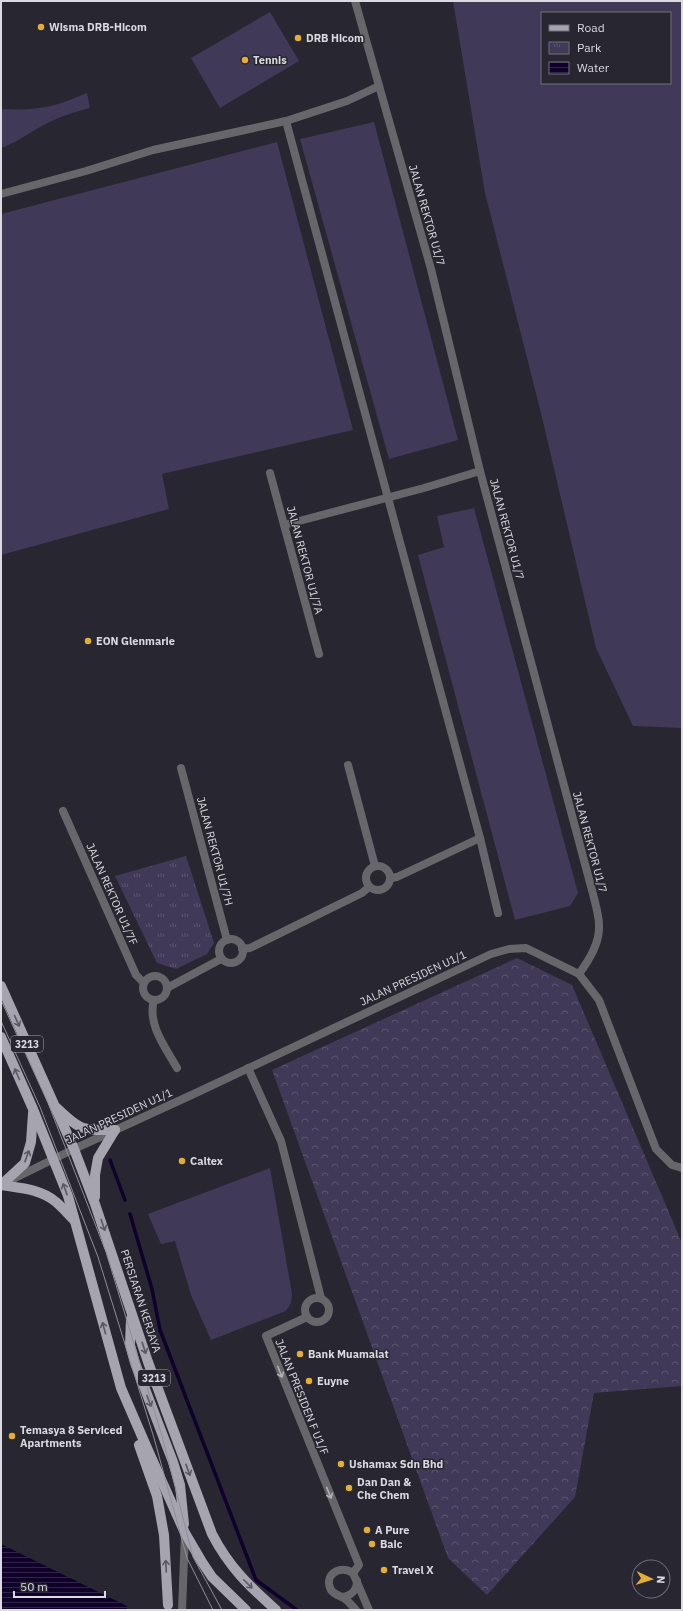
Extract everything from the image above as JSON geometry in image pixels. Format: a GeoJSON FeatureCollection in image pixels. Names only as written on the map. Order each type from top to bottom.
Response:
{"type":"FeatureCollection","features":[{"type":"Feature","properties":{"kind":"main road","name":"PERSIARAN KERJAYA"},"geometry":{"type":"LineString","coordinates":[[1,986],[52,1103],[74,1149],[95,1204],[148,1362],[212,1534],[220,1549],[236,1572],[276,1610]]}},
{"type":"Feature","properties":{"kind":"main road","name":"3213"},"geometry":{"type":"LineString","coordinates":[[1,1037],[54,1159],[75,1221],[121,1388],[185,1533],[212,1577],[246,1610]]}},
{"type":"Feature","properties":{"kind":"main road"},"geometry":{"type":"LineString","coordinates":[[52,1103],[74,1124],[81,1128],[92,1130],[115,1130]]}},
{"type":"Feature","properties":{"kind":"main road"},"geometry":{"type":"LineString","coordinates":[[1,1185],[25,1163],[31,1142],[33,1109]]}},
{"type":"Feature","properties":{"kind":"main road"},"geometry":{"type":"LineString","coordinates":[[95,1204],[95,1175],[98,1158],[115,1130]]}},
{"type":"Feature","properties":{"kind":"main road"},"geometry":{"type":"LineString","coordinates":[[1,1185],[32,1190],[47,1196],[55,1201],[75,1221]]}},
{"type":"Feature","properties":{"kind":"main road"},"geometry":{"type":"LineString","coordinates":[[131,1309],[130,1345],[133,1357],[173,1462],[180,1485],[185,1533]]}},
{"type":"Feature","properties":{"kind":"main road"},"geometry":{"type":"LineString","coordinates":[[121,1388],[130,1420],[157,1496],[164,1535],[168,1607]]}},
{"type":"Feature","properties":{"kind":"street","name":"JALAN REKTOR U1/7"},"geometry":{"type":"LineString","coordinates":[[355,1],[431,269],[480,471],[593,894],[599,925],[594,949],[579,974]]}},
{"type":"Feature","properties":{"kind":"street"},"geometry":{"type":"LineString","coordinates":[[1,194],[86,171],[153,150],[286,121],[347,101],[379,86]]}},
{"type":"Feature","properties":{"kind":"street"},"geometry":{"type":"LineString","coordinates":[[286,121],[480,838],[498,913]]}},
{"type":"Feature","properties":{"kind":"street"},"geometry":{"type":"LineString","coordinates":[[284,525],[480,471]]}},
{"type":"Feature","properties":{"kind":"street","name":"JALAN REKTOR U1/7A"},"geometry":{"type":"LineString","coordinates":[[270,473],[319,654]]}},
{"type":"Feature","properties":{"kind":"street"},"geometry":{"type":"LineString","coordinates":[[348,765],[375,866]]}},
{"type":"Feature","properties":{"kind":"street","name":"JALAN REKTOR U1/7H"},"geometry":{"type":"LineString","coordinates":[[181,768],[227,940]]}},
{"type":"Feature","properties":{"kind":"street","name":"JALAN REKTOR U1/7F"},"geometry":{"type":"LineString","coordinates":[[63,811],[136,975],[144,983]]}},
{"type":"Feature","properties":{"kind":"street"},"geometry":{"type":"LineString","coordinates":[[391,878],[397,877],[480,838]]}},
{"type":"Feature","properties":{"kind":"street"},"geometry":{"type":"LineString","coordinates":[[375,866],[386,868],[391,878],[389,885],[383,890],[376,890],[369,887],[366,879],[368,871],[375,866]]}},
{"type":"Feature","properties":{"kind":"street"},"geometry":{"type":"LineString","coordinates":[[242,949],[250,948],[355,896],[369,887]]}},
{"type":"Feature","properties":{"kind":"street"},"geometry":{"type":"LineString","coordinates":[[234,939],[242,949],[241,957],[236,962],[228,963],[221,959],[219,948],[223,942],[227,940],[234,939]]}},
{"type":"Feature","properties":{"kind":"street","name":"JALAN PRESIDEN U1/1"},"geometry":{"type":"LineString","coordinates":[[1,1185],[74,1149],[491,954],[509,948],[526,948],[579,974],[599,1000],[656,1149],[672,1165],[682,1168]]}},
{"type":"Feature","properties":{"kind":"street"},"geometry":{"type":"LineString","coordinates":[[167,988],[164,981],[157,976],[149,977],[144,983],[143,991],[150,999],[154,1000],[162,998],[167,988],[221,959]]}},
{"type":"Feature","properties":{"kind":"street"},"geometry":{"type":"LineString","coordinates":[[154,1000],[152,1008],[156,1030],[177,1068]]}},
{"type":"Feature","properties":{"kind":"street"},"geometry":{"type":"LineString","coordinates":[[248,1068],[281,1141],[321,1298]]}},
{"type":"Feature","properties":{"kind":"street"},"geometry":{"type":"LineString","coordinates":[[313,1298],[321,1298],[327,1302],[330,1310],[328,1317],[325,1320],[318,1323],[307,1317],[305,1310],[307,1303],[313,1298]]}},
{"type":"Feature","properties":{"kind":"street","name":"JALAN PRESIDEN F U1/F"},"geometry":{"type":"LineString","coordinates":[[307,1317],[266,1336],[359,1565],[353,1573]]}},
{"type":"Feature","properties":{"kind":"street"},"geometry":{"type":"LineString","coordinates":[[182,1610],[185,1533]]}},
{"type":"Feature","properties":{"kind":"street"},"geometry":{"type":"LineString","coordinates":[[356,1610],[332,1590],[329,1582],[333,1573],[341,1569],[345,1569],[353,1573],[369,1610]]}},
{"type":"Feature","properties":{"kind":"street"},"geometry":{"type":"LineString","coordinates":[[342,1597],[350,1595],[356,1589],[357,1581]]}},
{"type":"Feature","properties":{"kind":"green space"},"geometry":{"type":"Polygon","coordinates":[[[453,1],[682,1],[682,728],[633,726],[596,648],[541,413],[485,193],[453,1]]]}},
{"type":"Feature","properties":{"kind":"green space","name":"Tennis"},"geometry":{"type":"Polygon","coordinates":[[[270,12],[299,61],[220,108],[191,58],[270,12]]]}},
{"type":"Feature","properties":{"kind":"green space"},"geometry":{"type":"Polygon","coordinates":[[[87,93],[90,108],[71,113],[52,121],[17,141],[1,148],[1,96],[2,109],[36,109],[65,102],[87,93]]]}},
{"type":"Feature","properties":{"kind":"green space"},"geometry":{"type":"Polygon","coordinates":[[[374,122],[458,440],[389,459],[300,139],[374,122]]]}},
{"type":"Feature","properties":{"kind":"green space"},"geometry":{"type":"Polygon","coordinates":[[[277,142],[353,430],[162,474],[169,509],[1,555],[1,214],[277,142]]]}},
{"type":"Feature","properties":{"kind":"green space"},"geometry":{"type":"Polygon","coordinates":[[[474,508],[578,893],[570,906],[515,920],[418,555],[444,547],[437,516],[474,508]]]}},
{"type":"Feature","properties":{"kind":"green space"},"geometry":{"type":"Polygon","coordinates":[[[186,856],[214,943],[207,954],[176,969],[157,963],[115,876],[186,856]]]}},
{"type":"Feature","properties":{"kind":"green space"},"geometry":{"type":"Polygon","coordinates":[[[517,958],[572,985],[682,1243],[682,1386],[594,1393],[575,1497],[487,1595],[448,1558],[272,1070],[517,958]]]}},
{"type":"Feature","properties":{"kind":"green space"},"geometry":{"type":"Polygon","coordinates":[[[270,1168],[292,1294],[291,1303],[286,1311],[211,1340],[191,1295],[175,1241],[161,1244],[148,1214],[270,1168]]]}},
{"type":"Feature","properties":{"kind":"water"},"geometry":{"type":"Polygon","coordinates":[[[1,1544],[127,1606],[127,1610],[1,1610],[1,1544]]]}},
{"type":"Feature","properties":{"kind":"waterway"},"geometry":{"type":"LineString","coordinates":[[110,1160],[125,1200]]}},
{"type":"Feature","properties":{"kind":"waterway"},"geometry":{"type":"LineString","coordinates":[[130,1214],[152,1289],[160,1330],[256,1580],[297,1610]]}},
{"type":"Feature","properties":{"kind":"tram line"},"geometry":{"type":"LineString","coordinates":[[1,1000],[48,1103],[106,1252],[162,1436],[193,1557],[222,1610]]}},
{"type":"Feature","properties":{"kind":"tram line"},"geometry":{"type":"LineString","coordinates":[[1,1021],[40,1107],[98,1257],[154,1438],[187,1558],[213,1610]]}},
{"type":"Feature","properties":{"kind":"place","name":"Wisma DRB-Hicom"},"geometry":{"type":"Point","coordinates":[41,27]}},
{"type":"Feature","properties":{"kind":"place","name":"DRB Hicom"},"geometry":{"type":"Point","coordinates":[298,38]}},
{"type":"Feature","properties":{"kind":"place","name":"Tennis"},"geometry":{"type":"Point","coordinates":[245,60]}},
{"type":"Feature","properties":{"kind":"place","name":"EON Glenmarie"},"geometry":{"type":"Point","coordinates":[88,641]}},
{"type":"Feature","properties":{"kind":"place","name":"Caltex"},"geometry":{"type":"Point","coordinates":[182,1161]}},
{"type":"Feature","properties":{"kind":"place","name":"Bank Muamalat"},"geometry":{"type":"Point","coordinates":[300,1354]}},
{"type":"Feature","properties":{"kind":"place","name":"Euyne"},"geometry":{"type":"Point","coordinates":[309,1381]}},
{"type":"Feature","properties":{"kind":"place","name":"Temasya 8 Serviced Apartments"},"geometry":{"type":"Point","coordinates":[12,1436]}},
{"type":"Feature","properties":{"kind":"place","name":"Ushamax Sdn Bhd"},"geometry":{"type":"Point","coordinates":[341,1464]}},
{"type":"Feature","properties":{"kind":"place","name":"Dan Dan & Che Chem"},"geometry":{"type":"Point","coordinates":[349,1488]}},
{"type":"Feature","properties":{"kind":"place","name":"A Pure"},"geometry":{"type":"Point","coordinates":[367,1530]}},
{"type":"Feature","properties":{"kind":"place","name":"Baic"},"geometry":{"type":"Point","coordinates":[372,1544]}},
{"type":"Feature","properties":{"kind":"place","name":"Travel X"},"geometry":{"type":"Point","coordinates":[384,1570]}}]}
